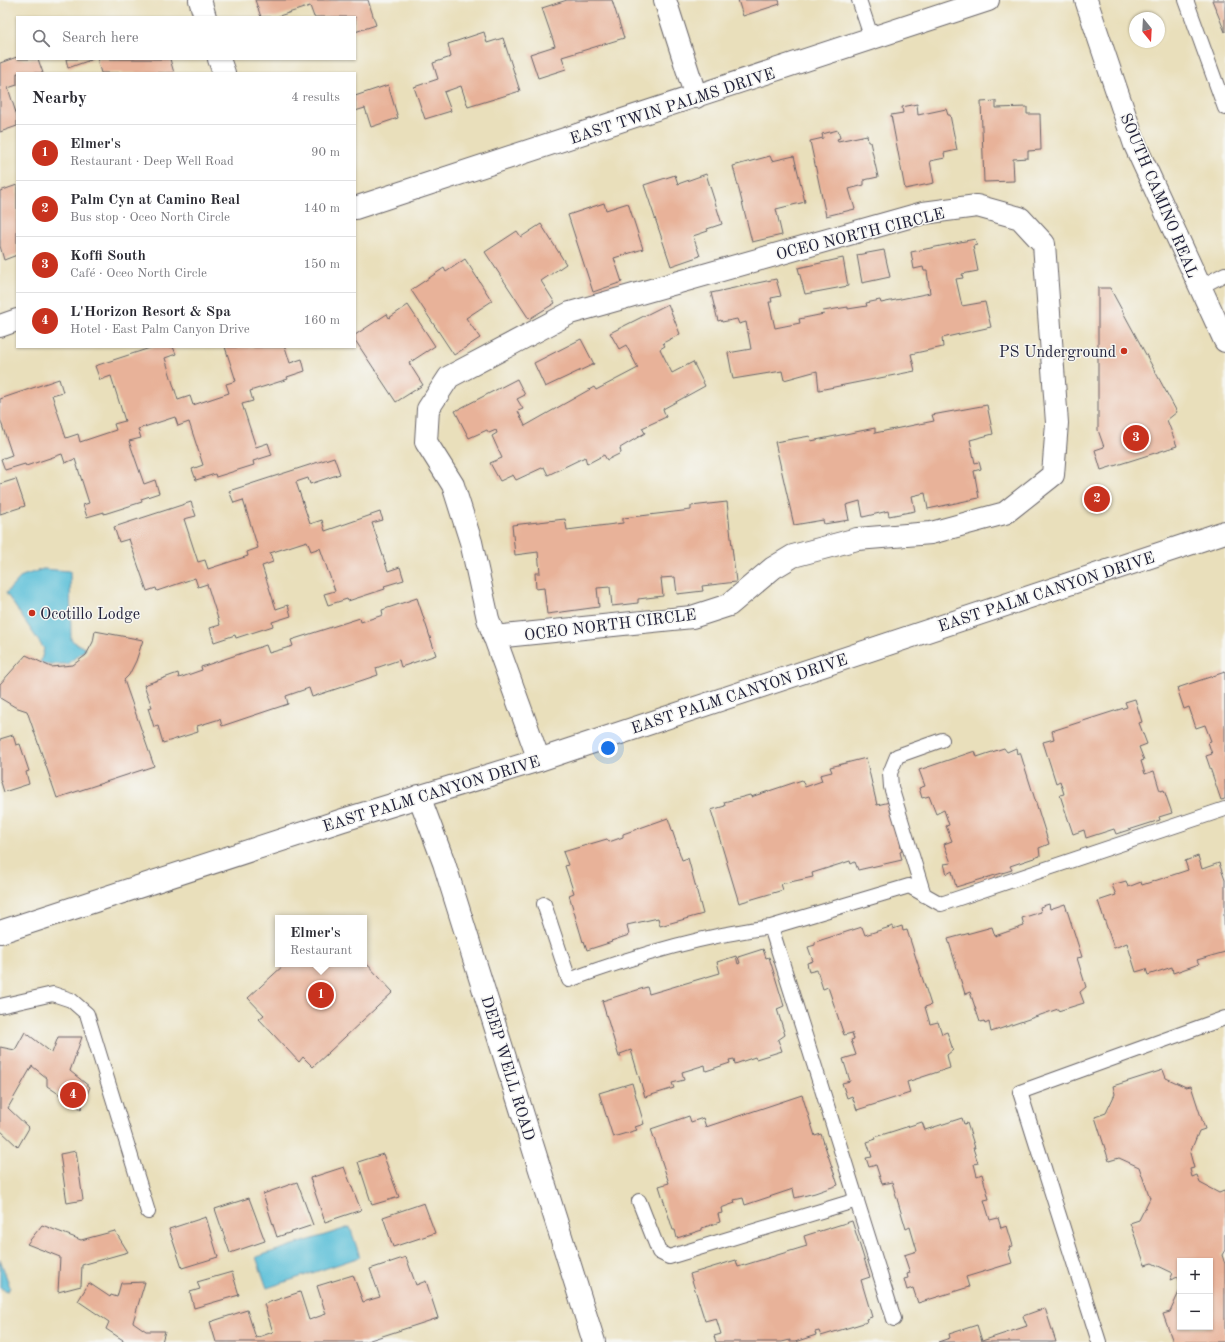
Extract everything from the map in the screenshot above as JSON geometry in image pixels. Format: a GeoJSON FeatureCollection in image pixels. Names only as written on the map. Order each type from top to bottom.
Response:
{"type":"FeatureCollection","features":[{"type":"Feature","properties":{"kind":"street"},"geometry":{"type":"LineString","coordinates":[[200,0],[206,16]]}},
{"type":"Feature","properties":{"kind":"street"},"geometry":{"type":"LineString","coordinates":[[664,0],[696,97]]}},
{"type":"Feature","properties":{"kind":"street","name":"EAST TWIN PALMS DRIVE"},"geometry":{"type":"LineString","coordinates":[[356,208],[988,0]]}},
{"type":"Feature","properties":{"kind":"street","name":"SOUTH CAMINO REAL"},"geometry":{"type":"LineString","coordinates":[[1086,0],[1135,145],[1225,341]]}},
{"type":"Feature","properties":{"kind":"street"},"geometry":{"type":"LineString","coordinates":[[219,60],[224,72]]}},
{"type":"Feature","properties":{"kind":"street","name":"OCEO NORTH CIRCLE"},"geometry":{"type":"LineString","coordinates":[[494,637],[692,617],[728,605],[773,568],[793,556],[858,539],[931,533],[1005,513],[1053,475],[1057,424],[1044,244],[1020,218],[977,206],[923,214],[570,313],[449,376],[428,409],[426,442],[453,485],[471,542],[488,619],[494,637],[506,671],[539,760]]}},
{"type":"Feature","properties":{"kind":"street"},"geometry":{"type":"LineString","coordinates":[[0,326],[16,320]]}},
{"type":"Feature","properties":{"kind":"street","name":"EAST PALM CANYON DRIVE"},"geometry":{"type":"LineString","coordinates":[[0,932],[419,796],[539,760],[1225,532]]}},
{"type":"Feature","properties":{"kind":"street","name":"DEEP WELL ROAD"},"geometry":{"type":"LineString","coordinates":[[419,796],[444,863],[594,1342]]}},
{"type":"Feature","properties":{"kind":"lane"},"geometry":{"type":"LineString","coordinates":[[859,0],[872,39]]}},
{"type":"Feature","properties":{"kind":"lane"},"geometry":{"type":"LineString","coordinates":[[1186,0],[1225,108]]}},
{"type":"Feature","properties":{"kind":"lane"},"geometry":{"type":"LineString","coordinates":[[1200,287],[1225,274]]}},
{"type":"Feature","properties":{"kind":"lane"},"geometry":{"type":"LineString","coordinates":[[924,895],[891,787],[890,772],[897,756],[942,740]]}},
{"type":"Feature","properties":{"kind":"lane"},"geometry":{"type":"LineString","coordinates":[[544,904],[568,980],[614,963],[739,931],[771,927],[909,886],[941,904],[1225,809]]}},
{"type":"Feature","properties":{"kind":"lane"},"geometry":{"type":"LineString","coordinates":[[771,927],[894,1319]]}},
{"type":"Feature","properties":{"kind":"lane"},"geometry":{"type":"LineString","coordinates":[[0,1006],[53,994],[71,1000],[87,1014],[148,1212]]}},
{"type":"Feature","properties":{"kind":"lane"},"geometry":{"type":"LineString","coordinates":[[1099,1342],[1020,1092],[1225,1018]]}},
{"type":"Feature","properties":{"kind":"lane"},"geometry":{"type":"LineString","coordinates":[[639,1201],[659,1252],[669,1257],[857,1200]]}},
{"type":"Feature","properties":{"kind":"water"},"geometry":{"type":"Polygon","coordinates":[[[43,569],[70,571],[71,640],[86,649],[67,664],[40,664],[44,649],[6,593],[22,576],[43,569]]]}},
{"type":"Feature","properties":{"kind":"water"},"geometry":{"type":"Polygon","coordinates":[[[350,1227],[360,1257],[267,1288],[256,1257],[350,1227]]]}},
{"type":"Feature","properties":{"kind":"water"},"geometry":{"type":"Polygon","coordinates":[[[0,1259],[10,1287],[8,1291],[0,1288],[0,1259]]]}},
{"type":"Feature","properties":{"kind":"building"},"geometry":{"type":"Polygon","coordinates":[[[255,0],[368,0],[376,25],[356,32],[356,16],[314,16],[310,6],[279,16],[261,16],[255,0]]]}},
{"type":"Feature","properties":{"kind":"building"},"geometry":{"type":"Polygon","coordinates":[[[567,0],[612,0],[624,38],[562,57],[566,69],[538,78],[530,54],[555,46],[542,8],[567,0]]]}},
{"type":"Feature","properties":{"kind":"building"},"geometry":{"type":"Polygon","coordinates":[[[738,0],[779,0],[780,4],[743,16],[738,0]]]}},
{"type":"Feature","properties":{"kind":"building"},"geometry":{"type":"Polygon","coordinates":[[[1212,0],[1225,0],[1225,32],[1212,0]]]}},
{"type":"Feature","properties":{"kind":"building"},"geometry":{"type":"Polygon","coordinates":[[[484,32],[487,43],[503,38],[520,91],[468,107],[461,86],[444,92],[451,111],[425,119],[414,87],[438,79],[433,63],[451,57],[448,44],[484,32]]]}},
{"type":"Feature","properties":{"kind":"building"},"geometry":{"type":"Polygon","coordinates":[[[16,57],[16,60],[38,60],[43,72],[16,72],[16,85],[8,88],[16,113],[16,126],[0,132],[0,63],[16,57]]]}},
{"type":"Feature","properties":{"kind":"building"},"geometry":{"type":"Polygon","coordinates":[[[66,60],[90,60],[68,68],[66,60]]]}},
{"type":"Feature","properties":{"kind":"building"},"geometry":{"type":"Polygon","coordinates":[[[97,60],[170,60],[174,72],[101,72],[97,60]]]}},
{"type":"Feature","properties":{"kind":"building"},"geometry":{"type":"Polygon","coordinates":[[[388,85],[398,118],[371,127],[365,108],[356,111],[356,96],[388,85]]]}},
{"type":"Feature","properties":{"kind":"building"},"geometry":{"type":"Polygon","coordinates":[[[996,101],[996,108],[1027,107],[1027,114],[1040,114],[1041,150],[1028,151],[1028,158],[1013,159],[1014,181],[984,182],[981,102],[996,101]]]}},
{"type":"Feature","properties":{"kind":"building"},"geometry":{"type":"Polygon","coordinates":[[[917,104],[918,115],[946,109],[948,115],[950,115],[957,150],[944,153],[945,158],[930,161],[934,183],[905,189],[891,115],[903,113],[902,107],[917,104]]]}},
{"type":"Feature","properties":{"kind":"building"},"geometry":{"type":"Polygon","coordinates":[[[838,130],[840,138],[837,139],[838,141],[867,135],[878,177],[864,180],[864,185],[849,189],[855,209],[826,216],[810,141],[823,138],[822,134],[838,130]]]}},
{"type":"Feature","properties":{"kind":"building"},"geometry":{"type":"Polygon","coordinates":[[[770,156],[772,161],[794,156],[805,202],[776,209],[782,235],[752,242],[733,166],[770,156]]]}},
{"type":"Feature","properties":{"kind":"building"},"geometry":{"type":"Polygon","coordinates":[[[706,174],[722,224],[693,236],[700,256],[671,266],[644,185],[675,175],[678,184],[706,174]]]}},
{"type":"Feature","properties":{"kind":"building"},"geometry":{"type":"Polygon","coordinates":[[[16,185],[16,255],[4,260],[0,246],[0,191],[16,185]]]}},
{"type":"Feature","properties":{"kind":"building"},"geometry":{"type":"Polygon","coordinates":[[[604,203],[606,210],[628,203],[643,249],[614,258],[622,282],[593,292],[568,215],[604,203]]]}},
{"type":"Feature","properties":{"kind":"building"},"geometry":{"type":"Polygon","coordinates":[[[541,224],[566,264],[541,281],[555,303],[529,319],[485,252],[517,231],[521,237],[541,224]]]}},
{"type":"Feature","properties":{"kind":"building"},"geometry":{"type":"Polygon","coordinates":[[[975,239],[977,245],[973,246],[978,271],[962,274],[963,278],[956,279],[962,306],[985,302],[991,327],[942,338],[943,347],[911,354],[915,371],[819,390],[817,371],[784,380],[782,371],[733,379],[728,353],[751,349],[746,322],[739,324],[737,319],[722,322],[721,320],[718,321],[711,293],[776,279],[781,296],[771,298],[772,302],[769,302],[775,328],[800,323],[799,319],[824,314],[823,311],[867,306],[866,303],[880,300],[881,303],[930,293],[927,271],[924,271],[923,267],[914,269],[911,252],[975,239]]]}},
{"type":"Feature","properties":{"kind":"building"},"geometry":{"type":"Polygon","coordinates":[[[884,250],[890,277],[862,283],[857,255],[884,250]]]}},
{"type":"Feature","properties":{"kind":"building"},"geometry":{"type":"Polygon","coordinates":[[[843,258],[848,286],[805,294],[798,268],[843,258]]]}},
{"type":"Feature","properties":{"kind":"building"},"geometry":{"type":"Polygon","coordinates":[[[465,259],[492,301],[466,318],[480,338],[454,355],[411,290],[444,268],[446,272],[465,259]]]}},
{"type":"Feature","properties":{"kind":"building"},"geometry":{"type":"Polygon","coordinates":[[[1098,288],[1110,288],[1177,412],[1167,420],[1177,446],[1101,470],[1095,450],[1104,447],[1098,430],[1098,288]]]}},
{"type":"Feature","properties":{"kind":"building"},"geometry":{"type":"Polygon","coordinates":[[[668,304],[680,334],[663,343],[665,346],[660,349],[672,373],[693,362],[705,386],[663,409],[666,417],[642,428],[645,433],[620,448],[621,453],[607,460],[604,455],[587,464],[585,457],[548,475],[544,467],[516,480],[513,475],[500,481],[490,463],[502,458],[492,436],[497,433],[496,430],[489,433],[487,430],[469,438],[455,411],[517,379],[525,395],[517,399],[523,409],[518,411],[525,426],[594,387],[596,390],[638,368],[626,345],[619,349],[610,333],[668,304]]]}},
{"type":"Feature","properties":{"kind":"building"},"geometry":{"type":"Polygon","coordinates":[[[408,305],[435,346],[409,363],[423,385],[396,402],[356,342],[356,334],[387,314],[389,318],[408,305]]]}},
{"type":"Feature","properties":{"kind":"building"},"geometry":{"type":"Polygon","coordinates":[[[581,339],[594,364],[545,387],[534,363],[581,339]]]}},
{"type":"Feature","properties":{"kind":"building"},"geometry":{"type":"Polygon","coordinates":[[[150,348],[173,348],[176,354],[165,358],[178,400],[190,396],[193,405],[229,393],[226,384],[236,381],[225,348],[285,348],[290,363],[302,359],[305,371],[287,377],[288,379],[250,391],[253,401],[242,404],[256,447],[268,443],[272,455],[253,461],[254,465],[216,477],[215,474],[196,480],[192,469],[203,465],[189,422],[178,426],[175,417],[138,429],[141,438],[129,441],[144,484],[155,480],[159,493],[141,499],[142,502],[104,514],[104,512],[87,517],[83,505],[89,503],[75,459],[65,463],[62,454],[26,466],[25,464],[5,470],[1,459],[12,455],[0,419],[0,399],[59,379],[63,392],[52,395],[66,438],[78,434],[80,442],[116,430],[114,424],[125,421],[111,376],[100,380],[95,366],[150,348]]]}},
{"type":"Feature","properties":{"kind":"building"},"geometry":{"type":"Polygon","coordinates":[[[987,405],[993,434],[970,440],[975,463],[979,462],[981,469],[974,471],[979,498],[928,509],[925,493],[912,496],[915,511],[889,516],[888,511],[863,517],[860,501],[846,505],[849,520],[824,524],[823,520],[794,525],[775,442],[810,436],[811,441],[875,428],[875,433],[934,421],[932,415],[987,405]]]}},
{"type":"Feature","properties":{"kind":"building"},"geometry":{"type":"Polygon","coordinates":[[[334,457],[340,474],[310,484],[308,478],[296,482],[310,524],[322,520],[325,531],[380,512],[383,520],[372,523],[388,571],[400,567],[404,580],[384,586],[385,589],[348,601],[347,599],[328,605],[324,594],[335,591],[320,548],[311,551],[307,541],[270,553],[273,562],[262,566],[276,609],[288,605],[291,616],[272,622],[273,626],[236,638],[235,635],[214,642],[210,628],[220,625],[207,584],[198,587],[195,578],[157,591],[156,588],[147,591],[129,539],[119,542],[114,527],[191,502],[196,516],[184,519],[198,562],[205,560],[208,569],[248,556],[247,552],[258,548],[243,500],[234,503],[229,491],[334,457]]]}},
{"type":"Feature","properties":{"kind":"building"},"geometry":{"type":"Polygon","coordinates":[[[16,479],[25,506],[0,514],[0,484],[16,479]]]}},
{"type":"Feature","properties":{"kind":"building"},"geometry":{"type":"Polygon","coordinates":[[[1101,495],[1104,502],[1094,505],[1092,498],[1101,495]]]}},
{"type":"Feature","properties":{"kind":"building"},"geometry":{"type":"Polygon","coordinates":[[[727,502],[736,582],[702,586],[703,591],[677,594],[675,577],[661,578],[663,596],[638,599],[638,603],[612,606],[610,587],[597,588],[599,607],[547,614],[544,588],[536,589],[535,573],[540,573],[538,552],[515,555],[512,525],[565,519],[567,530],[623,523],[623,518],[691,510],[691,506],[727,502]]]}},
{"type":"Feature","properties":{"kind":"building"},"geometry":{"type":"Polygon","coordinates":[[[417,598],[436,655],[401,667],[399,660],[376,668],[378,675],[312,697],[309,688],[286,696],[288,704],[222,726],[220,719],[197,726],[198,732],[163,743],[158,726],[154,727],[148,708],[152,707],[144,685],[178,673],[179,678],[202,670],[201,667],[266,645],[269,653],[293,646],[291,640],[360,618],[361,622],[383,615],[382,610],[417,598]]]}},
{"type":"Feature","properties":{"kind":"building","name":"Ocotillo Lodge"},"geometry":{"type":"Polygon","coordinates":[[[95,631],[143,640],[136,661],[129,675],[124,680],[154,766],[57,798],[27,711],[15,707],[0,698],[0,684],[26,655],[51,667],[73,665],[86,655],[93,642],[95,631]]]}},
{"type":"Feature","properties":{"kind":"building"},"geometry":{"type":"Polygon","coordinates":[[[1225,672],[1225,799],[1221,800],[1206,756],[1212,754],[1208,742],[1211,741],[1205,725],[1196,728],[1189,707],[1184,709],[1177,688],[1225,672]]]}},
{"type":"Feature","properties":{"kind":"building"},"geometry":{"type":"Polygon","coordinates":[[[1135,699],[1142,722],[1139,723],[1147,744],[1139,747],[1144,760],[1141,761],[1145,774],[1154,771],[1160,791],[1164,790],[1172,813],[1159,817],[1160,820],[1116,834],[1114,829],[1086,838],[1084,830],[1073,834],[1060,795],[1064,794],[1060,781],[1056,783],[1043,742],[1054,739],[1052,731],[1127,707],[1125,702],[1135,699]]]}},
{"type":"Feature","properties":{"kind":"building"},"geometry":{"type":"Polygon","coordinates":[[[13,735],[16,745],[20,744],[29,771],[26,772],[29,784],[4,792],[0,779],[0,739],[13,735]]]}},
{"type":"Feature","properties":{"kind":"building"},"geometry":{"type":"Polygon","coordinates":[[[1004,748],[1007,752],[1016,748],[1017,754],[1020,752],[1049,844],[1039,848],[1040,856],[1010,866],[1012,870],[956,887],[952,871],[947,874],[944,864],[951,863],[944,844],[952,841],[946,826],[949,825],[944,810],[936,814],[929,796],[922,798],[919,788],[925,786],[919,770],[975,751],[977,757],[1004,748]]]}},
{"type":"Feature","properties":{"kind":"building"},"geometry":{"type":"Polygon","coordinates":[[[866,758],[877,805],[890,802],[902,851],[900,852],[902,860],[858,870],[855,862],[851,864],[850,861],[812,873],[813,877],[781,884],[783,890],[739,903],[711,810],[725,806],[724,802],[750,795],[751,797],[802,780],[805,787],[822,781],[820,775],[832,772],[830,767],[866,758]]]}},
{"type":"Feature","properties":{"kind":"building"},"geometry":{"type":"Polygon","coordinates":[[[668,818],[682,860],[688,858],[703,914],[660,926],[658,918],[627,925],[629,935],[587,950],[584,941],[583,942],[569,895],[574,893],[565,866],[568,865],[563,852],[607,839],[609,842],[623,837],[623,834],[668,818]]]}},
{"type":"Feature","properties":{"kind":"building"},"geometry":{"type":"Polygon","coordinates":[[[1198,856],[1202,869],[1219,863],[1225,880],[1225,952],[1197,960],[1199,964],[1173,973],[1172,967],[1148,975],[1146,969],[1136,972],[1127,943],[1114,948],[1098,901],[1116,895],[1112,885],[1126,881],[1128,887],[1141,882],[1142,885],[1188,870],[1185,861],[1198,856]]]}},
{"type":"Feature","properties":{"kind":"building"},"geometry":{"type":"Polygon","coordinates":[[[1049,904],[1050,909],[1065,904],[1082,957],[1077,958],[1086,987],[1080,992],[1084,1003],[1058,1011],[1058,1009],[991,1032],[989,1022],[985,1024],[984,1021],[980,1022],[970,992],[965,994],[948,939],[992,927],[995,936],[1024,926],[1022,918],[1041,912],[1040,907],[1049,904]]]}},
{"type":"Feature","properties":{"kind":"building"},"geometry":{"type":"Polygon","coordinates":[[[893,926],[893,929],[902,926],[903,931],[907,930],[931,1005],[925,1007],[930,1024],[938,1022],[942,1034],[947,1032],[953,1050],[947,1055],[950,1068],[907,1082],[910,1093],[857,1110],[852,1096],[847,1098],[842,1083],[850,1081],[843,1059],[856,1055],[851,1040],[854,1039],[852,1033],[844,1035],[828,987],[823,989],[817,970],[809,972],[807,963],[813,961],[808,947],[815,945],[815,942],[862,927],[865,935],[893,926]]]}},
{"type":"Feature","properties":{"kind":"building"},"geometry":{"type":"Polygon","coordinates":[[[763,949],[766,958],[769,957],[784,1006],[777,1009],[785,1035],[778,1040],[782,1051],[756,1059],[755,1057],[735,1064],[734,1059],[729,1060],[730,1063],[706,1071],[705,1065],[682,1072],[684,1080],[672,1083],[674,1088],[645,1097],[631,1050],[620,1054],[621,1057],[619,1057],[602,1001],[647,987],[649,994],[720,973],[717,962],[736,956],[738,964],[740,963],[738,957],[763,949]]]}},
{"type":"Feature","properties":{"kind":"building"},"geometry":{"type":"Polygon","coordinates":[[[367,964],[393,992],[313,1067],[303,1057],[299,1062],[259,1019],[264,1015],[248,998],[282,967],[367,967],[367,964]]]}},
{"type":"Feature","properties":{"kind":"building"},"geometry":{"type":"Polygon","coordinates":[[[25,1032],[52,1053],[58,1037],[82,1037],[70,1071],[90,1087],[81,1109],[47,1086],[47,1078],[32,1066],[8,1108],[29,1128],[18,1147],[0,1130],[0,1047],[15,1050],[25,1032]]]}},
{"type":"Feature","properties":{"kind":"building"},"geometry":{"type":"Polygon","coordinates":[[[1163,1070],[1166,1078],[1186,1087],[1191,1086],[1205,1129],[1199,1131],[1190,1153],[1194,1168],[1190,1169],[1192,1177],[1197,1175],[1200,1183],[1219,1193],[1224,1191],[1225,1194],[1225,1250],[1222,1255],[1225,1264],[1225,1342],[1173,1342],[1163,1314],[1170,1312],[1177,1297],[1177,1330],[1213,1330],[1213,1258],[1177,1258],[1177,1277],[1170,1280],[1173,1273],[1152,1263],[1145,1265],[1130,1223],[1139,1220],[1150,1198],[1139,1167],[1119,1158],[1109,1161],[1095,1117],[1106,1113],[1115,1094],[1113,1086],[1163,1070]]]}},
{"type":"Feature","properties":{"kind":"building"},"geometry":{"type":"Polygon","coordinates":[[[632,1083],[644,1124],[635,1127],[637,1130],[613,1137],[599,1093],[632,1083]]]}},
{"type":"Feature","properties":{"kind":"building"},"geometry":{"type":"Polygon","coordinates":[[[802,1095],[815,1136],[821,1134],[838,1185],[795,1198],[793,1189],[745,1205],[743,1198],[734,1200],[735,1203],[721,1208],[722,1213],[718,1214],[720,1222],[702,1228],[702,1230],[677,1238],[659,1186],[669,1183],[651,1129],[689,1116],[691,1122],[703,1118],[706,1127],[802,1095]]]}},
{"type":"Feature","properties":{"kind":"building"},"geometry":{"type":"Polygon","coordinates":[[[962,1118],[964,1124],[967,1123],[975,1148],[973,1148],[978,1163],[974,1164],[977,1176],[982,1174],[989,1199],[984,1200],[990,1220],[998,1218],[1001,1228],[1007,1226],[1013,1246],[1009,1247],[1010,1249],[1008,1250],[1012,1263],[966,1277],[969,1287],[918,1303],[913,1288],[907,1290],[904,1279],[908,1278],[907,1274],[910,1273],[904,1255],[917,1251],[910,1227],[906,1229],[892,1182],[882,1184],[876,1165],[869,1167],[866,1158],[872,1157],[867,1142],[876,1139],[875,1137],[922,1122],[925,1130],[962,1118]]]}},
{"type":"Feature","properties":{"kind":"building"},"geometry":{"type":"Polygon","coordinates":[[[76,1151],[83,1200],[67,1203],[60,1154],[76,1151]]]}},
{"type":"Feature","properties":{"kind":"building"},"geometry":{"type":"Polygon","coordinates":[[[383,1154],[399,1197],[372,1205],[358,1162],[383,1154]]]}},
{"type":"Feature","properties":{"kind":"building"},"geometry":{"type":"Polygon","coordinates":[[[344,1167],[361,1210],[325,1222],[310,1178],[344,1167]]]}},
{"type":"Feature","properties":{"kind":"building"},"geometry":{"type":"Polygon","coordinates":[[[297,1182],[313,1225],[277,1237],[263,1194],[297,1182]]]}},
{"type":"Feature","properties":{"kind":"building"},"geometry":{"type":"Polygon","coordinates":[[[249,1198],[265,1241],[230,1253],[215,1209],[249,1198]]]}},
{"type":"Feature","properties":{"kind":"building"},"geometry":{"type":"Polygon","coordinates":[[[424,1203],[435,1233],[393,1247],[383,1217],[424,1203]]]}},
{"type":"Feature","properties":{"kind":"building"},"geometry":{"type":"Polygon","coordinates":[[[206,1217],[218,1257],[182,1268],[169,1229],[206,1217]]]}},
{"type":"Feature","properties":{"kind":"building"},"geometry":{"type":"Polygon","coordinates":[[[852,1221],[870,1277],[861,1280],[872,1317],[866,1319],[867,1322],[821,1336],[819,1331],[815,1332],[816,1335],[795,1342],[790,1342],[790,1340],[782,1342],[716,1342],[714,1336],[721,1334],[716,1318],[705,1321],[690,1274],[736,1260],[738,1267],[807,1246],[804,1236],[852,1221]]]}},
{"type":"Feature","properties":{"kind":"building"},"geometry":{"type":"Polygon","coordinates":[[[42,1225],[81,1240],[115,1231],[128,1252],[82,1265],[81,1286],[58,1292],[60,1257],[27,1244],[42,1225]]]}},
{"type":"Feature","properties":{"kind":"building"},"geometry":{"type":"Polygon","coordinates":[[[406,1257],[416,1285],[426,1281],[438,1318],[364,1342],[216,1342],[210,1322],[247,1310],[256,1338],[273,1332],[264,1304],[300,1292],[309,1320],[326,1314],[317,1286],[353,1275],[363,1302],[380,1297],[370,1269],[406,1257]]]}},
{"type":"Feature","properties":{"kind":"building"},"geometry":{"type":"Polygon","coordinates":[[[232,1272],[239,1295],[194,1308],[190,1292],[200,1289],[197,1282],[232,1272]]]}},
{"type":"Feature","properties":{"kind":"building"},"geometry":{"type":"Polygon","coordinates":[[[145,1282],[133,1322],[146,1331],[165,1331],[162,1342],[122,1342],[123,1340],[106,1329],[109,1322],[78,1301],[89,1283],[110,1297],[111,1295],[117,1297],[121,1283],[145,1282]]]}},
{"type":"Feature","properties":{"kind":"building"},"geometry":{"type":"Polygon","coordinates":[[[1045,1308],[1056,1342],[938,1342],[950,1338],[949,1334],[977,1325],[982,1341],[1027,1326],[1023,1316],[1045,1308]]]}},
{"type":"Feature","properties":{"kind":"place","name":"PS Underground"},"geometry":{"type":"Point","coordinates":[1124,351]}},
{"type":"Feature","properties":{"kind":"place","name":"Koffi South"},"geometry":{"type":"Point","coordinates":[1136,438]}},
{"type":"Feature","properties":{"kind":"place","name":"Palm Cyn at Camino Real"},"geometry":{"type":"Point","coordinates":[1097,499]}},
{"type":"Feature","properties":{"kind":"place","name":"Ocotillo Lodge"},"geometry":{"type":"Point","coordinates":[32,613]}},
{"type":"Feature","properties":{"kind":"place","name":"Elmer's"},"geometry":{"type":"Point","coordinates":[321,995]}},
{"type":"Feature","properties":{"kind":"place","name":"L'Horizon Resort & Spa"},"geometry":{"type":"Point","coordinates":[73,1095]}}]}
